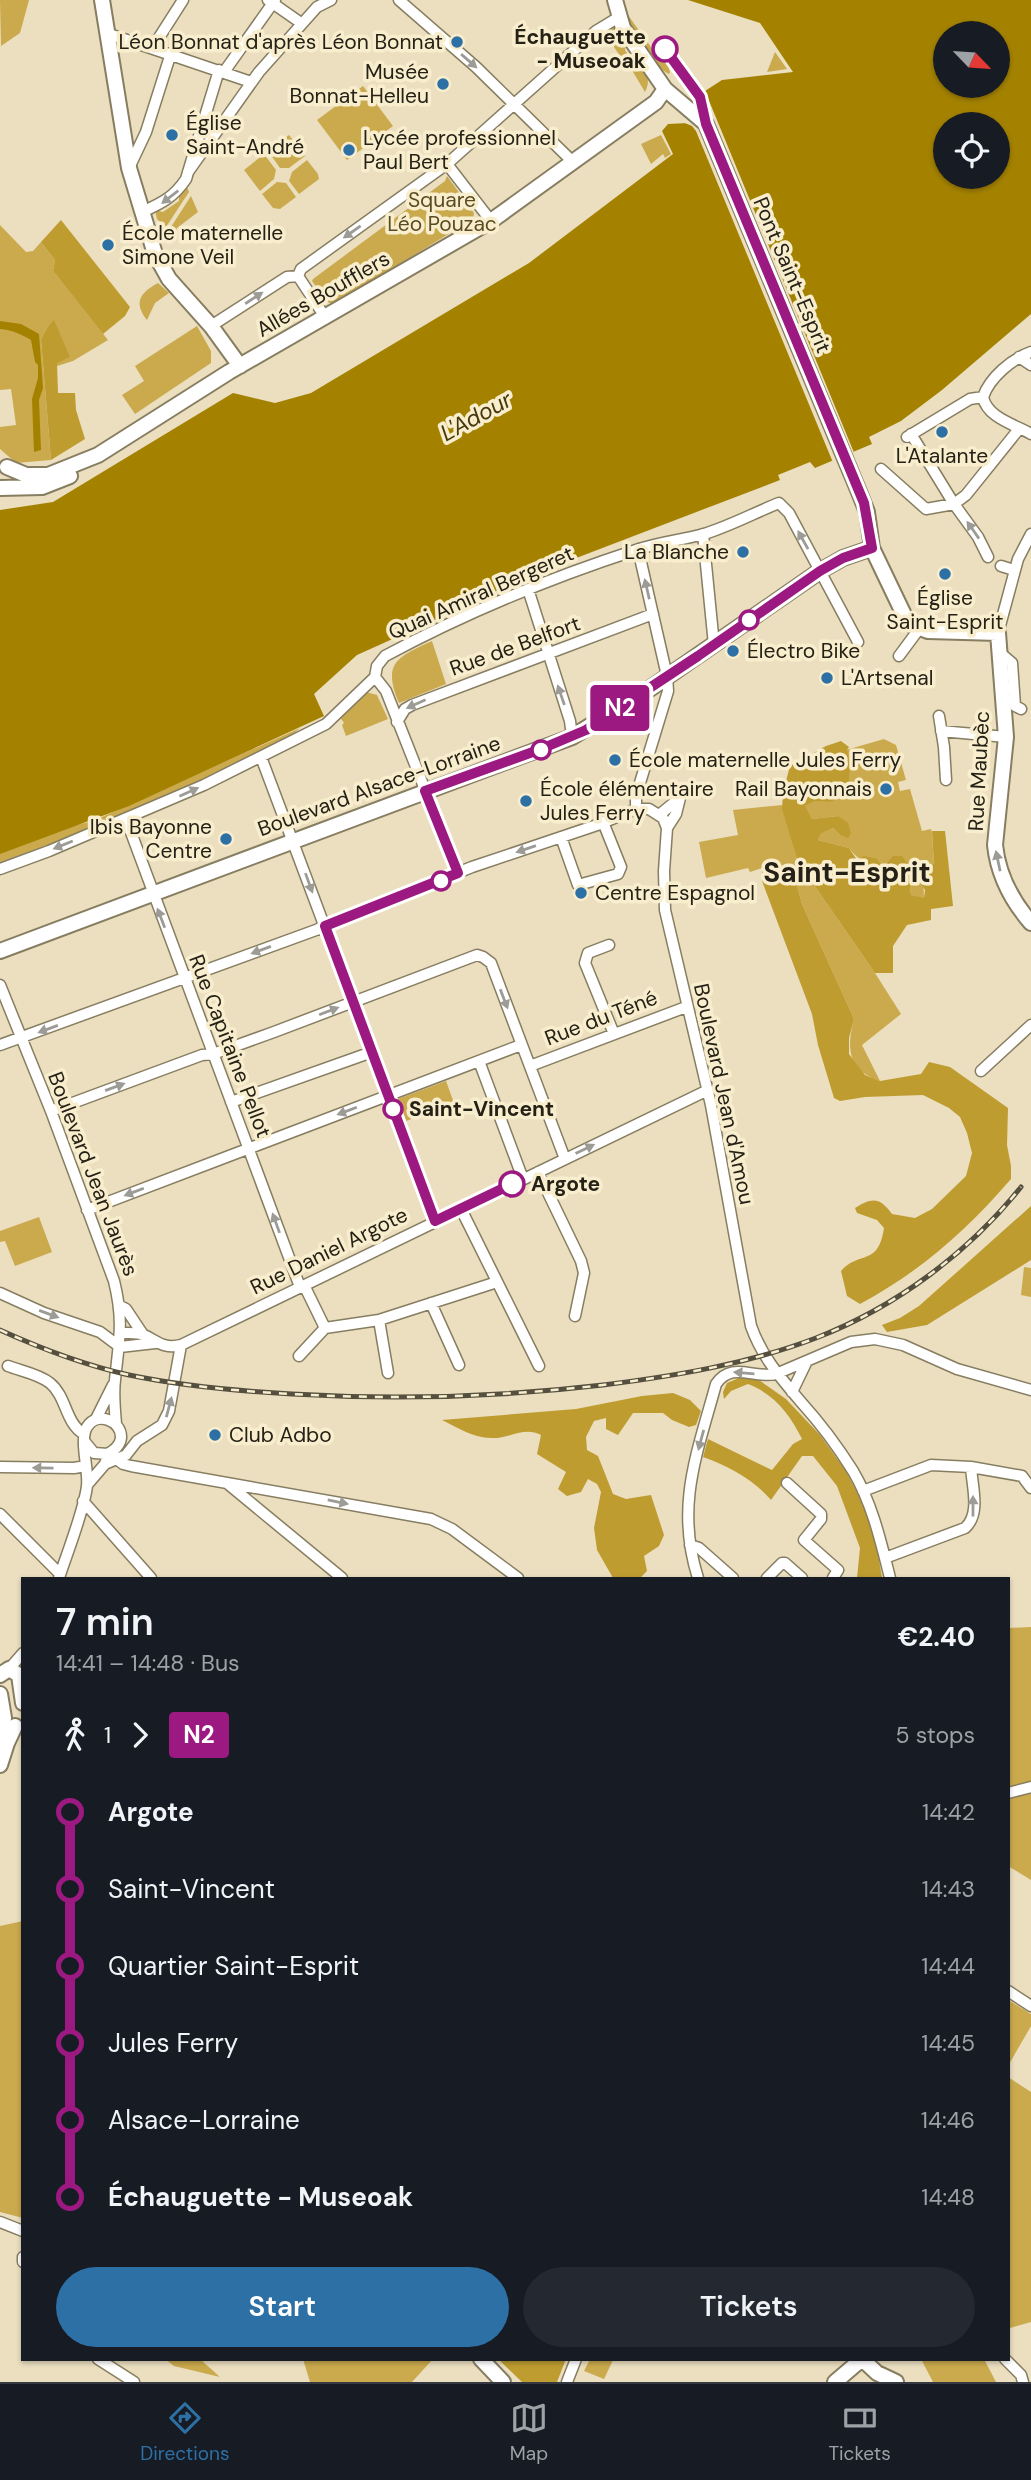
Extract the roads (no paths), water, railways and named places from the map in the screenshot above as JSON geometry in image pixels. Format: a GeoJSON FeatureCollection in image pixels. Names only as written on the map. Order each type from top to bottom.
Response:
{"type":"FeatureCollection","features":[{"type":"Feature","properties":{"kind":"main road"},"geometry":{"type":"LineString","coordinates":[[102,0],[129,168],[155,254],[169,279],[211,326],[240,366]]}},
{"type":"Feature","properties":{"kind":"main road","name":"Pont Saint-Esprit"},"geometry":{"type":"LineString","coordinates":[[615,0],[623,28],[665,89],[706,124],[867,512],[872,548],[906,618],[919,629]]}},
{"type":"Feature","properties":{"kind":"main road","name":"Allées Boufflers"},"geometry":{"type":"LineString","coordinates":[[3,462],[26,475],[48,475],[98,455],[240,366],[491,221],[656,102],[665,89]]}},
{"type":"Feature","properties":{"kind":"main road","name":"Allées Boufflers"},"geometry":{"type":"LineString","coordinates":[[0,486],[19,489],[50,485],[93,462],[98,455]]}},
{"type":"Feature","properties":{"kind":"main road"},"geometry":{"type":"LineString","coordinates":[[0,486],[5,477],[3,462]]}},
{"type":"Feature","properties":{"kind":"main road","name":"Boulevard Alsace-Lorraine"},"geometry":{"type":"LineString","coordinates":[[0,951],[572,737],[648,690],[820,571],[843,558],[872,548]]}},
{"type":"Feature","properties":{"kind":"main road"},"geometry":{"type":"LineString","coordinates":[[919,629],[999,634]]}},
{"type":"Feature","properties":{"kind":"main road","name":"Rue Maubèc"},"geometry":{"type":"LineString","coordinates":[[999,634],[998,651],[1006,737],[995,845],[997,863],[1013,898],[1030,922]]}},
{"type":"Feature","properties":{"kind":"main road"},"geometry":{"type":"LineString","coordinates":[[0,951],[0,959]]}},
{"type":"Feature","properties":{"kind":"main road"},"geometry":{"type":"LineString","coordinates":[[10,1672],[21,1698]]}},
{"type":"Feature","properties":{"kind":"main road"},"geometry":{"type":"LineString","coordinates":[[0,1693],[17,1723]]}},
{"type":"Feature","properties":{"kind":"main road"},"geometry":{"type":"LineString","coordinates":[[0,1742],[17,1723]]}},
{"type":"Feature","properties":{"kind":"main road"},"geometry":{"type":"LineString","coordinates":[[0,1765],[17,1723]]}},
{"type":"Feature","properties":{"kind":"main road"},"geometry":{"type":"LineString","coordinates":[[483,2361],[503,2382]]}},
{"type":"Feature","properties":{"kind":"main road"},"geometry":{"type":"LineString","coordinates":[[835,2382],[860,2361]]}},
{"type":"Feature","properties":{"kind":"main road"},"geometry":{"type":"LineString","coordinates":[[864,2361],[877,2373],[896,2382]]}},
{"type":"Feature","properties":{"kind":"street"},"geometry":{"type":"LineString","coordinates":[[153,47],[183,0]]}},
{"type":"Feature","properties":{"kind":"street"},"geometry":{"type":"LineString","coordinates":[[142,212],[165,202],[177,193],[188,172],[251,82],[301,23],[317,7],[331,0]]}},
{"type":"Feature","properties":{"kind":"street"},"geometry":{"type":"LineString","coordinates":[[399,0],[477,67],[573,162]]}},
{"type":"Feature","properties":{"kind":"street"},"geometry":{"type":"LineString","coordinates":[[188,172],[222,71],[272,1],[301,23]]}},
{"type":"Feature","properties":{"kind":"street"},"geometry":{"type":"LineString","coordinates":[[325,317],[299,276],[301,269],[447,164],[596,31],[619,17]]}},
{"type":"Feature","properties":{"kind":"street"},"geometry":{"type":"LineString","coordinates":[[109,34],[251,82]]}},
{"type":"Feature","properties":{"kind":"street"},"geometry":{"type":"LineString","coordinates":[[129,168],[146,132],[171,54]]}},
{"type":"Feature","properties":{"kind":"street"},"geometry":{"type":"LineString","coordinates":[[447,164],[491,221]]}},
{"type":"Feature","properties":{"kind":"street"},"geometry":{"type":"LineString","coordinates":[[211,326],[286,278],[299,276]]}},
{"type":"Feature","properties":{"kind":"street"},"geometry":{"type":"LineString","coordinates":[[1031,352],[1019,357],[992,380],[983,397],[987,408],[1031,434]]}},
{"type":"Feature","properties":{"kind":"street"},"geometry":{"type":"LineString","coordinates":[[1019,357],[1031,365]]}},
{"type":"Feature","properties":{"kind":"street"},"geometry":{"type":"LineString","coordinates":[[983,397],[970,398],[909,436],[978,537],[988,557]]}},
{"type":"Feature","properties":{"kind":"street"},"geometry":{"type":"LineString","coordinates":[[881,469],[926,509],[954,504],[966,495],[1019,429]]}},
{"type":"Feature","properties":{"kind":"street","name":"Quai Amiral Bergeret"},"geometry":{"type":"LineString","coordinates":[[0,869],[204,785],[326,724],[374,677],[384,656],[528,589],[638,549],[704,534],[779,503],[789,513],[820,571]]}},
{"type":"Feature","properties":{"kind":"street"},"geometry":{"type":"LineString","coordinates":[[704,534],[713,645]]}},
{"type":"Feature","properties":{"kind":"street"},"geometry":{"type":"LineString","coordinates":[[999,634],[1014,570],[1031,534]]}},
{"type":"Feature","properties":{"kind":"street"},"geometry":{"type":"LineString","coordinates":[[636,809],[636,796],[668,691],[667,676],[638,549]]}},
{"type":"Feature","properties":{"kind":"street"},"geometry":{"type":"LineString","coordinates":[[1001,566],[1014,570]]}},
{"type":"Feature","properties":{"kind":"street"},"geometry":{"type":"LineString","coordinates":[[820,571],[858,642]]}},
{"type":"Feature","properties":{"kind":"street"},"geometry":{"type":"LineString","coordinates":[[528,589],[570,721],[572,737]]}},
{"type":"Feature","properties":{"kind":"street","name":"Rue de Belfort"},"geometry":{"type":"LineString","coordinates":[[397,722],[405,709],[412,705],[653,614]]}},
{"type":"Feature","properties":{"kind":"street"},"geometry":{"type":"LineString","coordinates":[[899,656],[919,629]]}},
{"type":"Feature","properties":{"kind":"street"},"geometry":{"type":"LineString","coordinates":[[998,651],[1012,663],[1015,705],[1021,709]]}},
{"type":"Feature","properties":{"kind":"street"},"geometry":{"type":"LineString","coordinates":[[374,677],[386,691],[458,873]]}},
{"type":"Feature","properties":{"kind":"street"},"geometry":{"type":"LineString","coordinates":[[648,690],[665,700]]}},
{"type":"Feature","properties":{"kind":"street"},"geometry":{"type":"LineString","coordinates":[[939,716],[946,780]]}},
{"type":"Feature","properties":{"kind":"street"},"geometry":{"type":"LineString","coordinates":[[941,731],[1006,737]]}},
{"type":"Feature","properties":{"kind":"street"},"geometry":{"type":"LineString","coordinates":[[261,758],[435,1221]]}},
{"type":"Feature","properties":{"kind":"street"},"geometry":{"type":"LineString","coordinates":[[0,1045],[636,809],[649,809],[661,816],[680,798],[676,814],[667,828]]}},
{"type":"Feature","properties":{"kind":"street","name":"Boulevard Jean d'Amou"},"geometry":{"type":"LineString","coordinates":[[661,816],[667,828],[665,910],[686,1007],[708,1090],[748,1315],[758,1344],[776,1374],[840,1452],[863,1491],[890,1577]]}},
{"type":"Feature","properties":{"kind":"street","name":"Rue Capitaine Pellot"},"geometry":{"type":"LineString","coordinates":[[126,819],[248,1149],[302,1286],[325,1328]]}},
{"type":"Feature","properties":{"kind":"street"},"geometry":{"type":"LineString","coordinates":[[561,837],[579,885],[618,874],[621,867],[603,822]]}},
{"type":"Feature","properties":{"kind":"street"},"geometry":{"type":"LineString","coordinates":[[609,946],[588,953],[585,963],[614,1034]]}},
{"type":"Feature","properties":{"kind":"street"},"geometry":{"type":"LineString","coordinates":[[51,1111],[202,1055],[213,1054],[477,955],[491,964],[565,1159]]}},
{"type":"Feature","properties":{"kind":"street","name":"Boulevard Jean Jaurès"},"geometry":{"type":"LineString","coordinates":[[0,985],[51,1111],[114,1281],[120,1306],[121,1329],[114,1381],[116,1424]]}},
{"type":"Feature","properties":{"kind":"street","name":"Rue du Téné"},"geometry":{"type":"LineString","coordinates":[[530,1066],[686,1007]]}},
{"type":"Feature","properties":{"kind":"street"},"geometry":{"type":"LineString","coordinates":[[981,1071],[1031,1025]]}},
{"type":"Feature","properties":{"kind":"street"},"geometry":{"type":"LineString","coordinates":[[87,1210],[521,1045]]}},
{"type":"Feature","properties":{"kind":"street"},"geometry":{"type":"LineString","coordinates":[[231,1102],[372,1052]]}},
{"type":"Feature","properties":{"kind":"street"},"geometry":{"type":"LineString","coordinates":[[479,1061],[523,1179]]}},
{"type":"Feature","properties":{"kind":"street","name":"Rue Daniel Argote"},"geometry":{"type":"LineString","coordinates":[[181,1345],[708,1090]]}},
{"type":"Feature","properties":{"kind":"street"},"geometry":{"type":"LineString","coordinates":[[538,1172],[581,1261],[583,1273],[575,1316]]}},
{"type":"Feature","properties":{"kind":"street"},"geometry":{"type":"LineString","coordinates":[[461,1209],[539,1366]]}},
{"type":"Feature","properties":{"kind":"street"},"geometry":{"type":"LineString","coordinates":[[299,1356],[325,1328],[379,1320],[497,1282]]}},
{"type":"Feature","properties":{"kind":"street"},"geometry":{"type":"LineString","coordinates":[[0,1293],[44,1313],[100,1332],[120,1347],[155,1343],[172,1347],[181,1345],[166,1418],[162,1425],[137,1441],[129,1452],[110,1458]]}},
{"type":"Feature","properties":{"kind":"street"},"geometry":{"type":"LineString","coordinates":[[431,1303],[459,1364]]}},
{"type":"Feature","properties":{"kind":"street"},"geometry":{"type":"LineString","coordinates":[[120,1306],[126,1309],[142,1333],[155,1343]]}},
{"type":"Feature","properties":{"kind":"street"},"geometry":{"type":"LineString","coordinates":[[379,1320],[388,1373]]}},
{"type":"Feature","properties":{"kind":"street"},"geometry":{"type":"LineString","coordinates":[[100,1332],[121,1329],[142,1333]]}},
{"type":"Feature","properties":{"kind":"street"},"geometry":{"type":"LineString","coordinates":[[698,1577],[687,1516],[689,1485],[716,1384],[722,1376],[730,1372],[768,1376],[806,1363],[851,1342],[875,1339],[903,1345],[957,1369],[1031,1390]]}},
{"type":"Feature","properties":{"kind":"street"},"geometry":{"type":"LineString","coordinates":[[792,1391],[806,1363]]}},
{"type":"Feature","properties":{"kind":"street"},"geometry":{"type":"LineString","coordinates":[[8,1366],[48,1381],[61,1396],[76,1428],[94,1453],[123,1464],[440,1522],[517,1577]]}},
{"type":"Feature","properties":{"kind":"street","name":"Boulevard Jean Jaurès"},"geometry":{"type":"LineString","coordinates":[[96,1419],[114,1381]]}},
{"type":"Feature","properties":{"kind":"street"},"geometry":{"type":"LineString","coordinates":[[0,1514],[60,1576],[87,1485],[87,1427],[96,1419],[109,1419],[116,1424],[120,1432],[120,1442],[87,1485]]}},
{"type":"Feature","properties":{"kind":"street"},"geometry":{"type":"LineString","coordinates":[[120,1442],[140,1466]]}},
{"type":"Feature","properties":{"kind":"street"},"geometry":{"type":"LineString","coordinates":[[863,1491],[931,1465],[971,1467],[1022,1476],[1031,1488]]}},
{"type":"Feature","properties":{"kind":"street"},"geometry":{"type":"LineString","coordinates":[[0,1467],[86,1466]]}},
{"type":"Feature","properties":{"kind":"street"},"geometry":{"type":"LineString","coordinates":[[885,1558],[965,1528],[971,1523],[974,1516],[971,1467]]}},
{"type":"Feature","properties":{"kind":"street"},"geometry":{"type":"LineString","coordinates":[[787,1483],[821,1514],[821,1519],[804,1540],[838,1570],[834,1577]]}},
{"type":"Feature","properties":{"kind":"street"},"geometry":{"type":"LineString","coordinates":[[227,1484],[341,1577]]}},
{"type":"Feature","properties":{"kind":"street"},"geometry":{"type":"LineString","coordinates":[[251,1503],[257,1489]]}},
{"type":"Feature","properties":{"kind":"street"},"geometry":{"type":"LineString","coordinates":[[262,1512],[263,1502],[271,1492]]}},
{"type":"Feature","properties":{"kind":"street"},"geometry":{"type":"LineString","coordinates":[[83,1501],[150,1577]]}},
{"type":"Feature","properties":{"kind":"street"},"geometry":{"type":"LineString","coordinates":[[690,1545],[699,1548],[732,1577]]}},
{"type":"Feature","properties":{"kind":"street"},"geometry":{"type":"LineString","coordinates":[[768,1577],[785,1563],[801,1577]]}},
{"type":"Feature","properties":{"kind":"street"},"geometry":{"type":"LineString","coordinates":[[10,1672],[21,1656]]}},
{"type":"Feature","properties":{"kind":"street"},"geometry":{"type":"LineString","coordinates":[[1010,1792],[1031,1787]]}},
{"type":"Feature","properties":{"kind":"street"},"geometry":{"type":"LineString","coordinates":[[1010,1992],[1031,2006]]}},
{"type":"Feature","properties":{"kind":"street"},"geometry":{"type":"LineString","coordinates":[[0,2222],[19,2230]]}},
{"type":"Feature","properties":{"kind":"street"},"geometry":{"type":"LineString","coordinates":[[101,2361],[134,2382]]}},
{"type":"Feature","properties":{"kind":"street"},"geometry":{"type":"LineString","coordinates":[[567,2382],[575,2361]]}},
{"type":"Feature","properties":{"kind":"street"},"geometry":{"type":"LineString","coordinates":[[1008,2361],[1021,2375],[1023,2382]]}},
{"type":"Feature","properties":{"kind":"water","name":"L'Adour"},"geometry":{"type":"Polygon","coordinates":[[[688,0],[1031,0],[1031,314],[942,390],[901,421],[869,437],[872,444],[815,468],[810,462],[778,475],[780,480],[511,583],[357,655],[314,694],[324,716],[129,806],[0,854],[0,510],[53,502],[233,393],[275,403],[311,393],[529,263],[673,154],[662,131],[668,124],[688,123],[712,110],[705,91],[722,80],[793,72],[760,23],[688,0]]]}},
{"type":"Feature","properties":{"kind":"water"},"geometry":{"type":"Polygon","coordinates":[[[0,321],[21,324],[39,334],[43,388],[39,400],[41,450],[34,452],[32,399],[38,378],[38,365],[31,340],[0,329],[0,321]]]}},
{"type":"Feature","properties":{"kind":"railway"},"geometry":{"type":"LineString","coordinates":[[0,1330],[63,1356],[112,1371],[169,1382],[251,1391],[370,1397],[448,1396],[564,1389],[630,1381],[711,1368],[764,1355],[846,1325],[874,1311],[929,1276],[978,1234],[1021,1187]]}},
{"type":"Feature","properties":{"kind":"place","name":"Léon Bonnat d'après Léon Bonnat"},"geometry":{"type":"Point","coordinates":[457,42]}},
{"type":"Feature","properties":{"kind":"place","name":"Échauguette - Museoak"},"geometry":{"type":"Point","coordinates":[665,49]}},
{"type":"Feature","properties":{"kind":"place","name":"Musée Bonnat-Helleu"},"geometry":{"type":"Point","coordinates":[443,84]}},
{"type":"Feature","properties":{"kind":"place","name":"Église Saint-André"},"geometry":{"type":"Point","coordinates":[172,135]}},
{"type":"Feature","properties":{"kind":"place","name":"Lycée professionnel Paul Bert"},"geometry":{"type":"Point","coordinates":[349,150]}},
{"type":"Feature","properties":{"kind":"place","name":"École maternelle Simone Veil"},"geometry":{"type":"Point","coordinates":[108,245]}},
{"type":"Feature","properties":{"kind":"place","name":"L'Atalante"},"geometry":{"type":"Point","coordinates":[942,432]}},
{"type":"Feature","properties":{"kind":"place","name":"La Blanche"},"geometry":{"type":"Point","coordinates":[743,552]}},
{"type":"Feature","properties":{"kind":"place","name":"Église Saint-Esprit"},"geometry":{"type":"Point","coordinates":[945,574]}},
{"type":"Feature","properties":{"kind":"place","name":"Électro Bike"},"geometry":{"type":"Point","coordinates":[733,651]}},
{"type":"Feature","properties":{"kind":"place","name":"L'Artsenal"},"geometry":{"type":"Point","coordinates":[827,678]}},
{"type":"Feature","properties":{"kind":"place","name":"École maternelle Jules Ferry"},"geometry":{"type":"Point","coordinates":[615,760]}},
{"type":"Feature","properties":{"kind":"place","name":"Rail Bayonnais"},"geometry":{"type":"Point","coordinates":[886,789]}},
{"type":"Feature","properties":{"kind":"place","name":"École élémentaire Jules Ferry"},"geometry":{"type":"Point","coordinates":[526,801]}},
{"type":"Feature","properties":{"kind":"place","name":"Ibis Bayonne Centre"},"geometry":{"type":"Point","coordinates":[226,839]}},
{"type":"Feature","properties":{"kind":"place","name":"Centre Espagnol"},"geometry":{"type":"Point","coordinates":[581,893]}},
{"type":"Feature","properties":{"kind":"place","name":"Saint-Vincent"},"geometry":{"type":"Point","coordinates":[393,1109]}},
{"type":"Feature","properties":{"kind":"place","name":"Argote"},"geometry":{"type":"Point","coordinates":[512,1184]}},
{"type":"Feature","properties":{"kind":"place","name":"Club Adbo"},"geometry":{"type":"Point","coordinates":[215,1435]}},
{"type":"Feature","properties":{"kind":"district","name":"Saint-Esprit"},"geometry":{"type":"Point","coordinates":[847,872]}},
{"type":"Feature","properties":{"kind":"park label","name":"Square Léo Pouzac"},"geometry":{"type":"Point","coordinates":[442,212]}}]}
